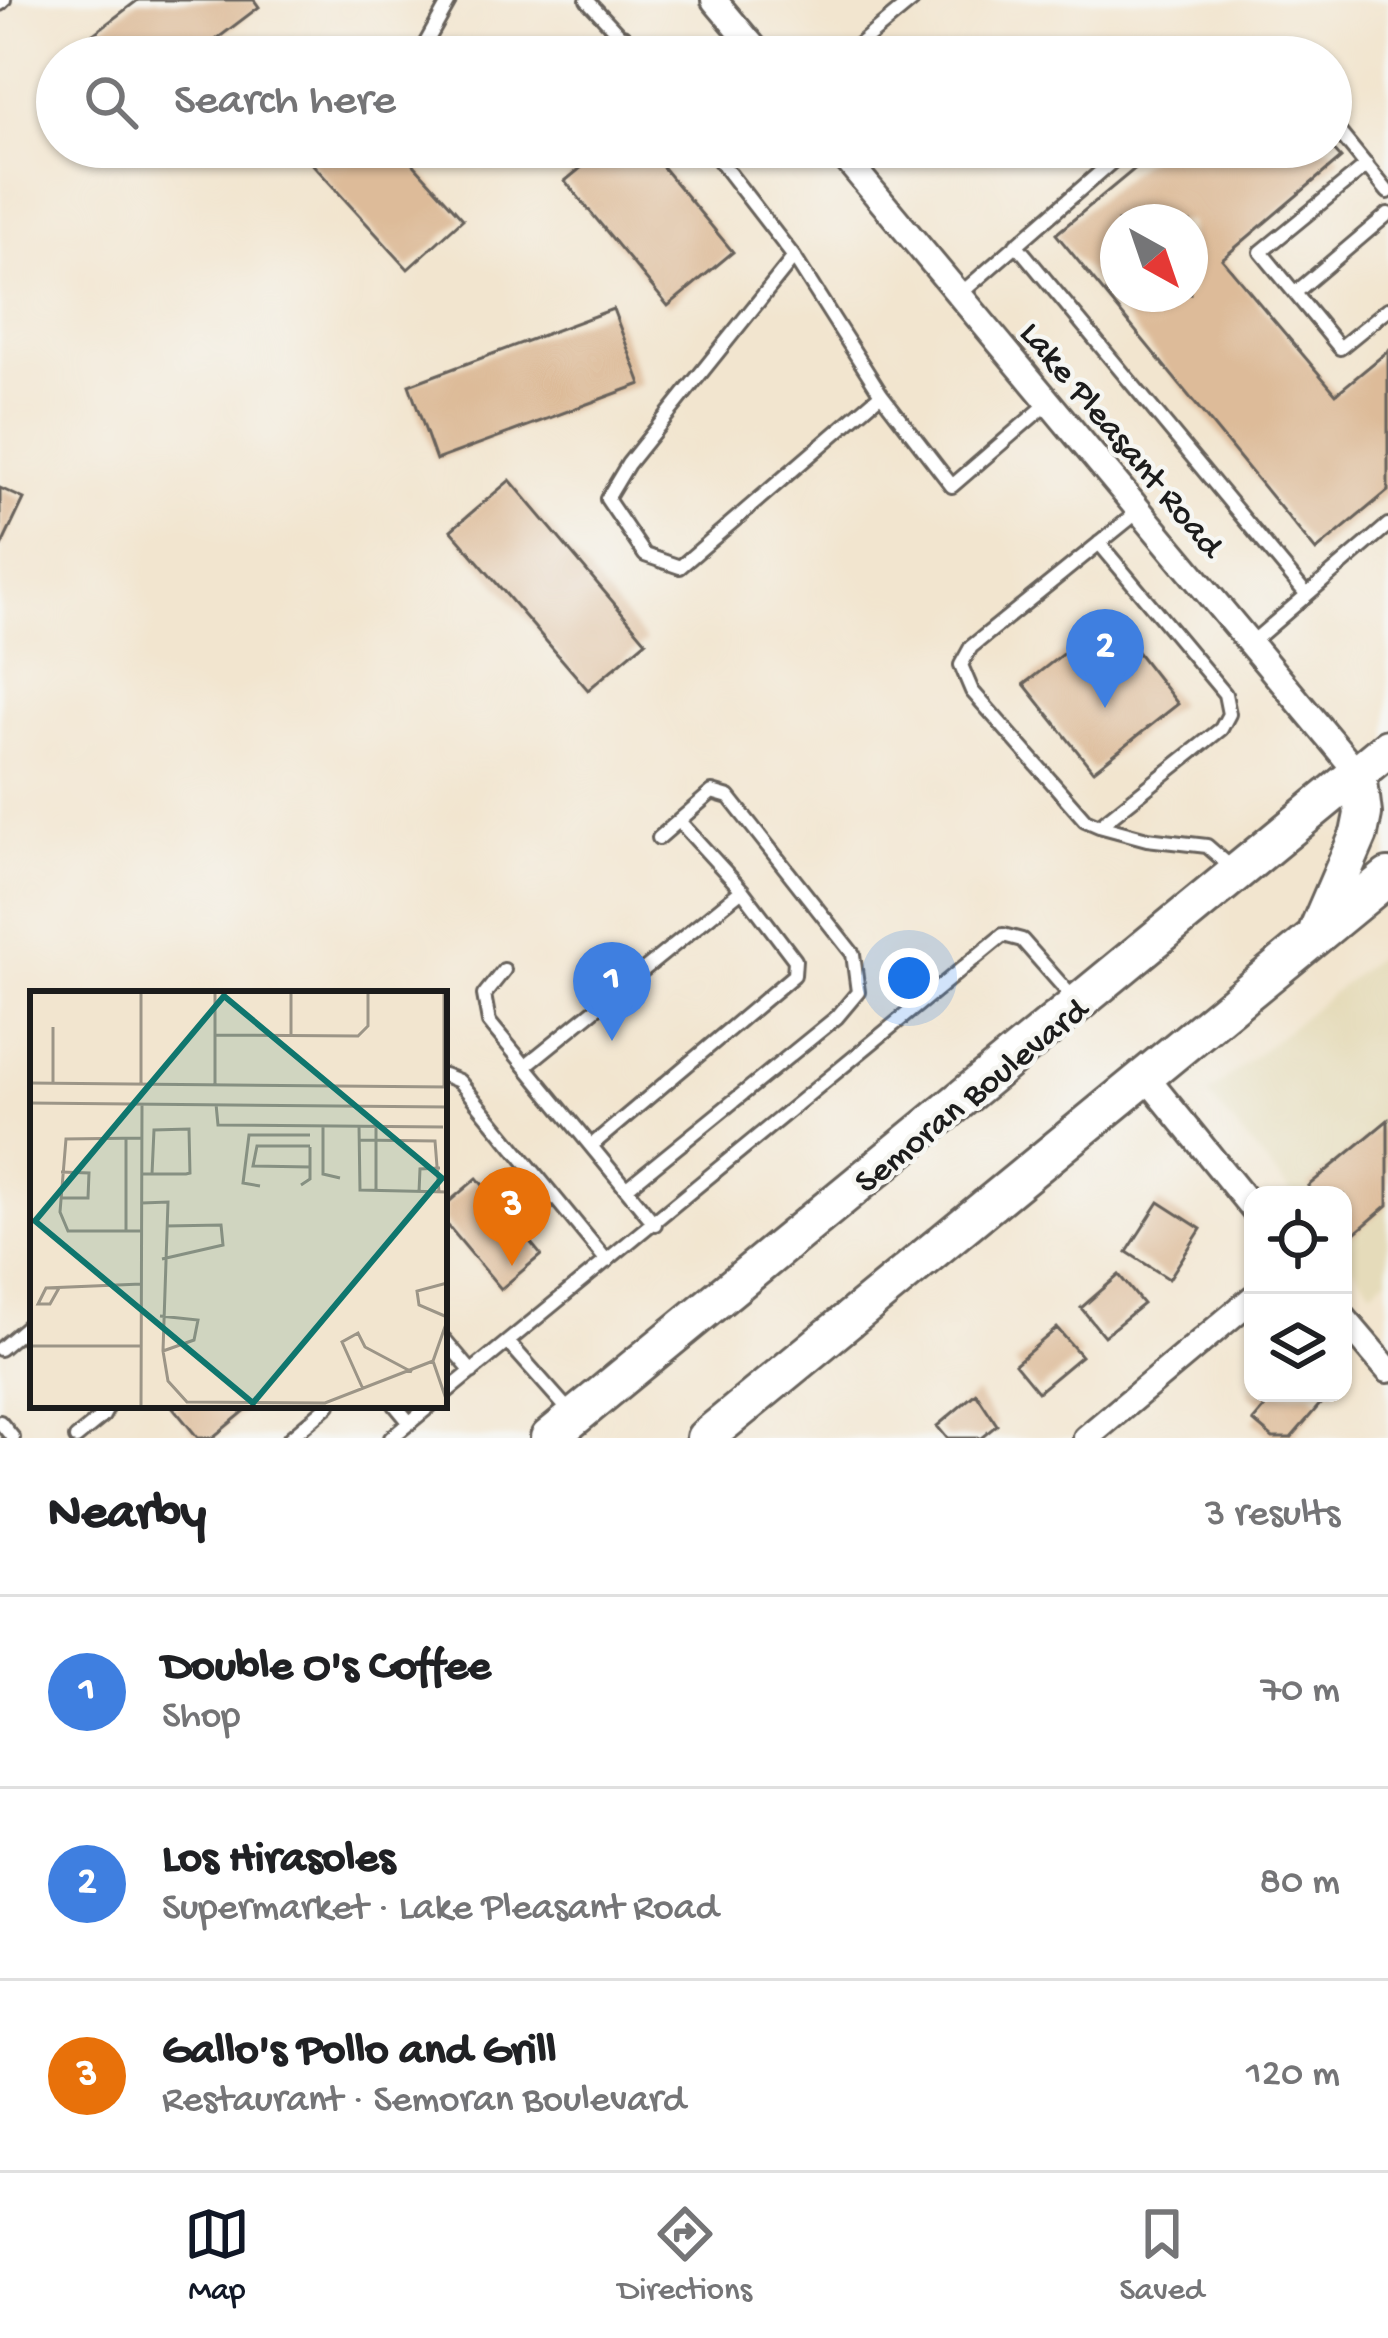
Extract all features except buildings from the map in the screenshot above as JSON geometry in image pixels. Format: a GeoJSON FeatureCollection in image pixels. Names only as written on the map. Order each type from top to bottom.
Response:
{"type":"FeatureCollection","features":[{"type":"Feature","properties":{"kind":"main road","name":"Semoran Boulevard"},"geometry":{"type":"LineString","coordinates":[[562,1428],[1388,748]]}},
{"type":"Feature","properties":{"kind":"main road"},"geometry":{"type":"LineString","coordinates":[[1314,938],[1359,834],[1363,814],[1358,773]]}},
{"type":"Feature","properties":{"kind":"main road"},"geometry":{"type":"LineString","coordinates":[[705,1438],[1388,877]]}},
{"type":"Feature","properties":{"kind":"street"},"geometry":{"type":"LineString","coordinates":[[715,0],[745,36]]}},
{"type":"Feature","properties":{"kind":"street","name":"Lake Pleasant Road"},"geometry":{"type":"LineString","coordinates":[[853,168],[1358,773]]}},
{"type":"Feature","properties":{"kind":"street"},"geometry":{"type":"LineString","coordinates":[[1146,1077],[1244,1198]]}},
{"type":"Feature","properties":{"kind":"street"},"geometry":{"type":"LineString","coordinates":[[1086,1438],[1244,1306]]}},
{"type":"Feature","properties":{"kind":"street"},"geometry":{"type":"LineString","coordinates":[[1352,1328],[1388,1370]]}},
{"type":"Feature","properties":{"kind":"lane"},"geometry":{"type":"LineString","coordinates":[[430,36],[450,0]]}},
{"type":"Feature","properties":{"kind":"lane"},"geometry":{"type":"LineString","coordinates":[[587,0],[623,36]]}},
{"type":"Feature","properties":{"kind":"lane"},"geometry":{"type":"LineString","coordinates":[[869,36],[913,0]]}},
{"type":"Feature","properties":{"kind":"lane"},"geometry":{"type":"LineString","coordinates":[[1352,148],[1388,192]]}},
{"type":"Feature","properties":{"kind":"lane"},"geometry":{"type":"LineString","coordinates":[[1366,165],[1262,252],[1340,348],[1388,309]]}},
{"type":"Feature","properties":{"kind":"lane"},"geometry":{"type":"LineString","coordinates":[[726,168],[794,257],[881,394],[952,486],[1048,403]]}},
{"type":"Feature","properties":{"kind":"lane"},"geometry":{"type":"LineString","coordinates":[[959,295],[1105,168]]}},
{"type":"Feature","properties":{"kind":"lane"},"geometry":{"type":"LineString","coordinates":[[1295,293],[1388,214]]}},
{"type":"Feature","properties":{"kind":"lane"},"geometry":{"type":"LineString","coordinates":[[1016,244],[1307,595]]}},
{"type":"Feature","properties":{"kind":"lane"},"geometry":{"type":"LineString","coordinates":[[794,257],[628,464],[607,499],[645,555],[680,567],[881,394]]}},
{"type":"Feature","properties":{"kind":"lane"},"geometry":{"type":"LineString","coordinates":[[1139,511],[970,647],[961,665],[972,691],[1084,820],[1148,839],[1207,846],[1238,872]]}},
{"type":"Feature","properties":{"kind":"lane"},"geometry":{"type":"LineString","coordinates":[[1250,644],[1388,525]]}},
{"type":"Feature","properties":{"kind":"lane"},"geometry":{"type":"LineString","coordinates":[[1099,543],[1225,694],[1229,714],[1221,729],[1099,826]]}},
{"type":"Feature","properties":{"kind":"lane"},"geometry":{"type":"LineString","coordinates":[[628,1187],[836,1017],[858,992],[853,954],[729,797],[712,792],[659,838]]}},
{"type":"Feature","properties":{"kind":"lane"},"geometry":{"type":"LineString","coordinates":[[592,1145],[794,975],[795,960],[742,890],[679,821]]}},
{"type":"Feature","properties":{"kind":"lane"},"geometry":{"type":"LineString","coordinates":[[525,1066],[742,890]]}},
{"type":"Feature","properties":{"kind":"lane"},"geometry":{"type":"LineString","coordinates":[[447,1392],[1003,935],[1022,940],[1078,1004]]}},
{"type":"Feature","properties":{"kind":"lane"},"geometry":{"type":"LineString","coordinates":[[504,970],[487,988],[484,1009],[498,1036],[655,1224]]}},
{"type":"Feature","properties":{"kind":"lane"},"geometry":{"type":"LineString","coordinates":[[447,1077],[459,1081],[607,1261]]}},
{"type":"Feature","properties":{"kind":"lane"},"geometry":{"type":"LineString","coordinates":[[0,1348],[30,1323]]}},
{"type":"Feature","properties":{"kind":"lane"},"geometry":{"type":"LineString","coordinates":[[508,1342],[562,1428]]}},
{"type":"Feature","properties":{"kind":"lane"},"geometry":{"type":"LineString","coordinates":[[447,1343],[472,1372]]}},
{"type":"Feature","properties":{"kind":"lane"},"geometry":{"type":"LineString","coordinates":[[76,1438],[107,1408]]}},
{"type":"Feature","properties":{"kind":"lane"},"geometry":{"type":"LineString","coordinates":[[290,1438],[325,1408]]}},
{"type":"Feature","properties":{"kind":"lane"},"geometry":{"type":"LineString","coordinates":[[397,1408],[410,1423]]}},
{"type":"Feature","properties":{"kind":"lane"},"geometry":{"type":"LineString","coordinates":[[391,1438],[428,1408]]}},
{"type":"Feature","properties":{"kind":"lane"},"geometry":{"type":"LineString","coordinates":[[0,1422],[13,1438]]}},
{"type":"Feature","properties":{"kind":"shaded area"},"geometry":{"type":"Polygon","coordinates":[[[1388,948],[1388,1276],[1372,1290],[1352,1266],[1352,1186],[1285,1186],[1208,1094],[1388,948]]]}},
{"type":"Feature","properties":{"kind":"place","name":"Los Hirasoles"},"geometry":{"type":"Point","coordinates":[1105,708]}},
{"type":"Feature","properties":{"kind":"place","name":"Double O's Coffee"},"geometry":{"type":"Point","coordinates":[612,1041]}},
{"type":"Feature","properties":{"kind":"place","name":"Gallo's Pollo and Grill"},"geometry":{"type":"Point","coordinates":[512,1266]}}]}
